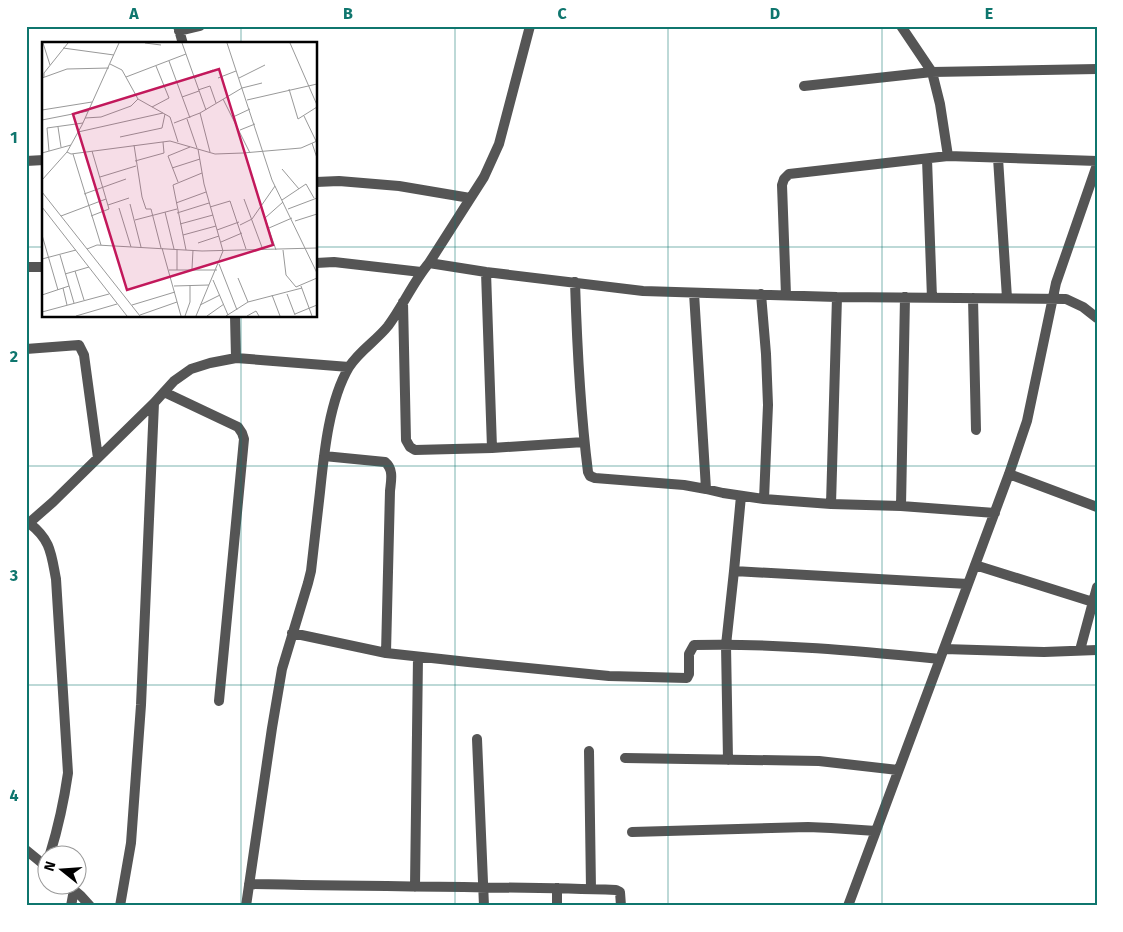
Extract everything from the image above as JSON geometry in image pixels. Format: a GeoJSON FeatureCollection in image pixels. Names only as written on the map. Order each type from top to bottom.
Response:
{"type":"FeatureCollection","features":[{"type":"Feature","properties":{"kind":"street"},"geometry":{"type":"LineString","coordinates":[[182,42],[179,29],[200,26]]}},
{"type":"Feature","properties":{"kind":"street"},"geometry":{"type":"LineString","coordinates":[[246,906],[281,677],[311,571],[324,456],[338,391],[349,367],[386,327],[484,177],[499,144],[530,26]]}},
{"type":"Feature","properties":{"kind":"street"},"geometry":{"type":"LineString","coordinates":[[901,26],[932,72],[940,104],[948,156]]}},
{"type":"Feature","properties":{"kind":"street"},"geometry":{"type":"LineString","coordinates":[[804,86],[932,72],[1097,69]]}},
{"type":"Feature","properties":{"kind":"street"},"geometry":{"type":"LineString","coordinates":[[786,295],[782,185],[784,179],[789,174],[948,156],[1097,163],[1056,283],[1027,421],[995,513],[848,906]]}},
{"type":"Feature","properties":{"kind":"street"},"geometry":{"type":"LineString","coordinates":[[998,158],[1008,298]]}},
{"type":"Feature","properties":{"kind":"street"},"geometry":{"type":"LineString","coordinates":[[927,159],[932,298]]}},
{"type":"Feature","properties":{"kind":"street"},"geometry":{"type":"LineString","coordinates":[[26,161],[42,160]]}},
{"type":"Feature","properties":{"kind":"street"},"geometry":{"type":"LineString","coordinates":[[318,182],[339,181],[399,186],[470,198]]}},
{"type":"Feature","properties":{"kind":"street"},"geometry":{"type":"LineString","coordinates":[[318,263],[334,262],[421,272]]}},
{"type":"Feature","properties":{"kind":"street"},"geometry":{"type":"LineString","coordinates":[[429,262],[486,272],[643,292],[1066,300],[1083,307],[1097,318]]}},
{"type":"Feature","properties":{"kind":"street"},"geometry":{"type":"LineString","coordinates":[[26,267],[42,266]]}},
{"type":"Feature","properties":{"kind":"street"},"geometry":{"type":"LineString","coordinates":[[486,272],[492,448]]}},
{"type":"Feature","properties":{"kind":"street"},"geometry":{"type":"LineString","coordinates":[[575,282],[584,442],[590,476],[595,478],[684,485],[764,499],[995,513]]}},
{"type":"Feature","properties":{"kind":"street"},"geometry":{"type":"LineString","coordinates":[[694,293],[706,489]]}},
{"type":"Feature","properties":{"kind":"street"},"geometry":{"type":"LineString","coordinates":[[761,294],[768,405],[764,499]]}},
{"type":"Feature","properties":{"kind":"street"},"geometry":{"type":"LineString","coordinates":[[831,504],[837,297]]}},
{"type":"Feature","properties":{"kind":"street"},"geometry":{"type":"LineString","coordinates":[[901,506],[905,297]]}},
{"type":"Feature","properties":{"kind":"street"},"geometry":{"type":"LineString","coordinates":[[974,298],[976,430]]}},
{"type":"Feature","properties":{"kind":"street"},"geometry":{"type":"LineString","coordinates":[[404,301],[406,440],[410,447],[415,450],[492,448],[584,442]]}},
{"type":"Feature","properties":{"kind":"street"},"geometry":{"type":"LineString","coordinates":[[235,318],[236,358]]}},
{"type":"Feature","properties":{"kind":"street"},"geometry":{"type":"LineString","coordinates":[[26,349],[79,345],[84,355],[98,458]]}},
{"type":"Feature","properties":{"kind":"street"},"geometry":{"type":"LineString","coordinates":[[53,844],[65,796],[68,773],[56,579],[50,548],[40,531],[28,523],[53,502],[174,381],[191,369],[236,358],[349,367]]}},
{"type":"Feature","properties":{"kind":"street"},"geometry":{"type":"LineString","coordinates":[[164,392],[238,427],[244,439],[219,701]]}},
{"type":"Feature","properties":{"kind":"street"},"geometry":{"type":"LineString","coordinates":[[120,906],[131,843],[141,705],[154,403]]}},
{"type":"Feature","properties":{"kind":"street"},"geometry":{"type":"LineString","coordinates":[[324,456],[385,462],[391,470],[386,653]]}},
{"type":"Feature","properties":{"kind":"street"},"geometry":{"type":"LineString","coordinates":[[1009,474],[1097,507]]}},
{"type":"Feature","properties":{"kind":"street"},"geometry":{"type":"LineString","coordinates":[[728,760],[726,644],[741,496]]}},
{"type":"Feature","properties":{"kind":"street"},"geometry":{"type":"LineString","coordinates":[[975,565],[1093,602]]}},
{"type":"Feature","properties":{"kind":"street"},"geometry":{"type":"LineString","coordinates":[[734,571],[968,584]]}},
{"type":"Feature","properties":{"kind":"street"},"geometry":{"type":"LineString","coordinates":[[1080,650],[1097,587]]}},
{"type":"Feature","properties":{"kind":"street"},"geometry":{"type":"LineString","coordinates":[[292,633],[386,653],[418,657],[609,676],[687,678],[689,674],[689,654],[694,645],[726,644],[942,654],[1097,650]]}},
{"type":"Feature","properties":{"kind":"street"},"geometry":{"type":"LineString","coordinates":[[415,887],[418,657]]}},
{"type":"Feature","properties":{"kind":"street"},"geometry":{"type":"LineString","coordinates":[[477,739],[484,906]]}},
{"type":"Feature","properties":{"kind":"street"},"geometry":{"type":"LineString","coordinates":[[589,751],[591,889]]}},
{"type":"Feature","properties":{"kind":"street"},"geometry":{"type":"LineString","coordinates":[[625,758],[819,761],[898,770]]}},
{"type":"Feature","properties":{"kind":"street"},"geometry":{"type":"LineString","coordinates":[[632,832],[808,827],[876,831]]}},
{"type":"Feature","properties":{"kind":"street"},"geometry":{"type":"LineString","coordinates":[[26,850],[38,859]]}},
{"type":"Feature","properties":{"kind":"street"},"geometry":{"type":"LineString","coordinates":[[248,884],[591,889],[620,892],[621,906]]}},
{"type":"Feature","properties":{"kind":"street"},"geometry":{"type":"LineString","coordinates":[[556,888],[557,906]]}},
{"type":"Feature","properties":{"kind":"street"},"geometry":{"type":"LineString","coordinates":[[79,894],[90,906]]}}]}
